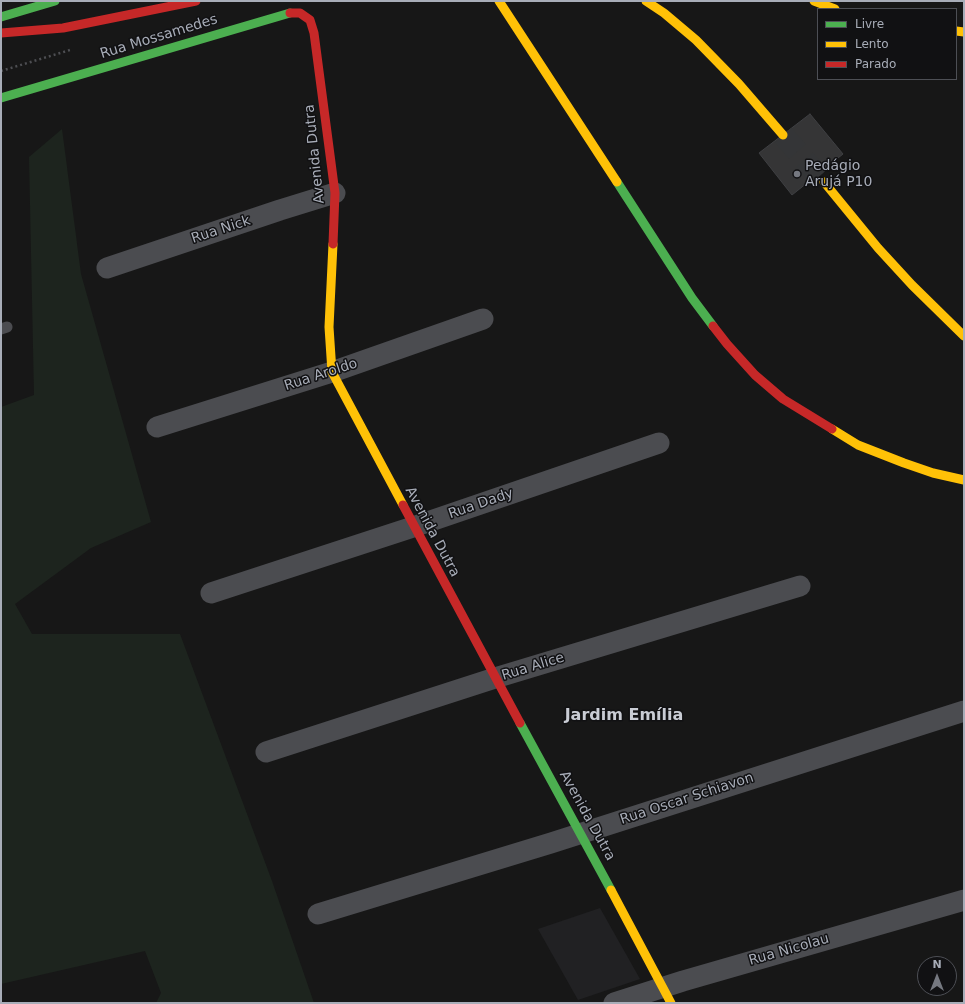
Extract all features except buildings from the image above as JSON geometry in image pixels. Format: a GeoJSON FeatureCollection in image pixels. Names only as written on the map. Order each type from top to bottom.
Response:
{"type":"FeatureCollection","features":[{"type":"Feature","properties":{"kind":"main road"},"geometry":{"type":"LineString","coordinates":[[1,17],[56,1]]}},
{"type":"Feature","properties":{"kind":"main road"},"geometry":{"type":"LineString","coordinates":[[1,33],[63,28],[196,1]]}},
{"type":"Feature","properties":{"kind":"main road"},"geometry":{"type":"LineString","coordinates":[[500,1],[692,298],[727,344],[755,375],[783,399],[858,445],[933,473],[964,480]]}},
{"type":"Feature","properties":{"kind":"main road"},"geometry":{"type":"LineString","coordinates":[[646,1],[664,13],[696,40],[739,84],[783,134]]}},
{"type":"Feature","properties":{"kind":"main road"},"geometry":{"type":"LineString","coordinates":[[814,1],[832,8]]}},
{"type":"Feature","properties":{"kind":"main road","name":"Rua Mossamedes"},"geometry":{"type":"LineString","coordinates":[[1,98],[287,13],[300,13],[310,20],[314,34]]}},
{"type":"Feature","properties":{"kind":"main road","name":"Avenida Dutra"},"geometry":{"type":"LineString","coordinates":[[314,34],[335,193],[329,328],[332,372],[413,527],[581,833],[667,995]]}},
{"type":"Feature","properties":{"kind":"main road"},"geometry":{"type":"LineString","coordinates":[[824,182],[883,253],[912,285],[964,336]]}},
{"type":"Feature","properties":{"kind":"street","name":"Rua Nick"},"geometry":{"type":"LineString","coordinates":[[107,268],[335,193]]}},
{"type":"Feature","properties":{"kind":"street","name":"Rua Aroldo"},"geometry":{"type":"LineString","coordinates":[[157,427],[332,372],[483,319]]}},
{"type":"Feature","properties":{"kind":"street","name":"Rua Dady"},"geometry":{"type":"LineString","coordinates":[[211,593],[413,527],[659,443]]}},
{"type":"Feature","properties":{"kind":"street","name":"Rua Alice"},"geometry":{"type":"LineString","coordinates":[[266,752],[495,678],[800,586]]}},
{"type":"Feature","properties":{"kind":"street","name":"Rua Oscar Schiavon"},"geometry":{"type":"LineString","coordinates":[[318,914],[581,833],[964,711]]}},
{"type":"Feature","properties":{"kind":"street","name":"Rua Nicolau"},"geometry":{"type":"LineString","coordinates":[[614,1003],[667,995],[964,900]]}},
{"type":"Feature","properties":{"kind":"path"},"geometry":{"type":"LineString","coordinates":[[63,28],[79,76]]}},
{"type":"Feature","properties":{"kind":"path"},"geometry":{"type":"LineString","coordinates":[[1,70],[70,50]]}},
{"type":"Feature","properties":{"kind":"shaded area"},"geometry":{"type":"Polygon","coordinates":[[[62,129],[81,274],[151,522],[91,548],[15,604],[32,634],[180,634],[272,881],[314,1003],[156,1003],[161,993],[145,951],[1,984],[1,407],[34,395],[29,157],[62,129]]]}},
{"type":"Feature","properties":{"kind":"shaded area"},"geometry":{"type":"Polygon","coordinates":[[[600,908],[640,979],[578,1000],[538,929],[600,908]]]}},
{"type":"Feature","properties":{"kind":"tunnel"},"geometry":{"type":"LineString","coordinates":[[783,135],[824,182]]}},
{"type":"Feature","properties":{"kind":"traffic: fast"},"geometry":{"type":"LineString","coordinates":[[1,17],[55,1]]}},
{"type":"Feature","properties":{"kind":"traffic: fast"},"geometry":{"type":"LineString","coordinates":[[1,98],[290,13]]}},
{"type":"Feature","properties":{"kind":"traffic: fast"},"geometry":{"type":"LineString","coordinates":[[617,182],[692,298],[713,326]]}},
{"type":"Feature","properties":{"kind":"traffic: fast"},"geometry":{"type":"LineString","coordinates":[[520,723],[611,890]]}},
{"type":"Feature","properties":{"kind":"traffic: slow"},"geometry":{"type":"LineString","coordinates":[[499,1],[617,182]]}},
{"type":"Feature","properties":{"kind":"traffic: slow"},"geometry":{"type":"LineString","coordinates":[[646,1],[664,13],[696,40],[739,84],[783,135]]}},
{"type":"Feature","properties":{"kind":"traffic: slow"},"geometry":{"type":"LineString","coordinates":[[814,1],[832,8]]}},
{"type":"Feature","properties":{"kind":"traffic: slow"},"geometry":{"type":"LineString","coordinates":[[957,31],[964,32]]}},
{"type":"Feature","properties":{"kind":"traffic: slow"},"geometry":{"type":"LineString","coordinates":[[824,182],[878,248],[912,285],[964,336]]}},
{"type":"Feature","properties":{"kind":"traffic: slow"},"geometry":{"type":"LineString","coordinates":[[333,244],[329,327],[332,372],[403,505]]}},
{"type":"Feature","properties":{"kind":"traffic: slow"},"geometry":{"type":"LineString","coordinates":[[832,429],[858,445],[904,463],[933,473],[964,480]]}},
{"type":"Feature","properties":{"kind":"traffic: slow"},"geometry":{"type":"LineString","coordinates":[[611,890],[671,1003]]}},
{"type":"Feature","properties":{"kind":"traffic: jam"},"geometry":{"type":"LineString","coordinates":[[1,33],[63,28],[196,1]]}},
{"type":"Feature","properties":{"kind":"traffic: jam"},"geometry":{"type":"LineString","coordinates":[[290,13],[300,13],[310,20],[314,33],[335,193],[333,244]]}},
{"type":"Feature","properties":{"kind":"traffic: jam"},"geometry":{"type":"LineString","coordinates":[[713,326],[755,375],[783,399],[832,429]]}},
{"type":"Feature","properties":{"kind":"traffic: jam"},"geometry":{"type":"LineString","coordinates":[[403,505],[520,723]]}},
{"type":"Feature","properties":{"kind":"place","name":"Pedágio Arujá P10"},"geometry":{"type":"Point","coordinates":[797,174]}},
{"type":"Feature","properties":{"kind":"district","name":"Jardim Emília"},"geometry":{"type":"Point","coordinates":[624,716]}}]}
